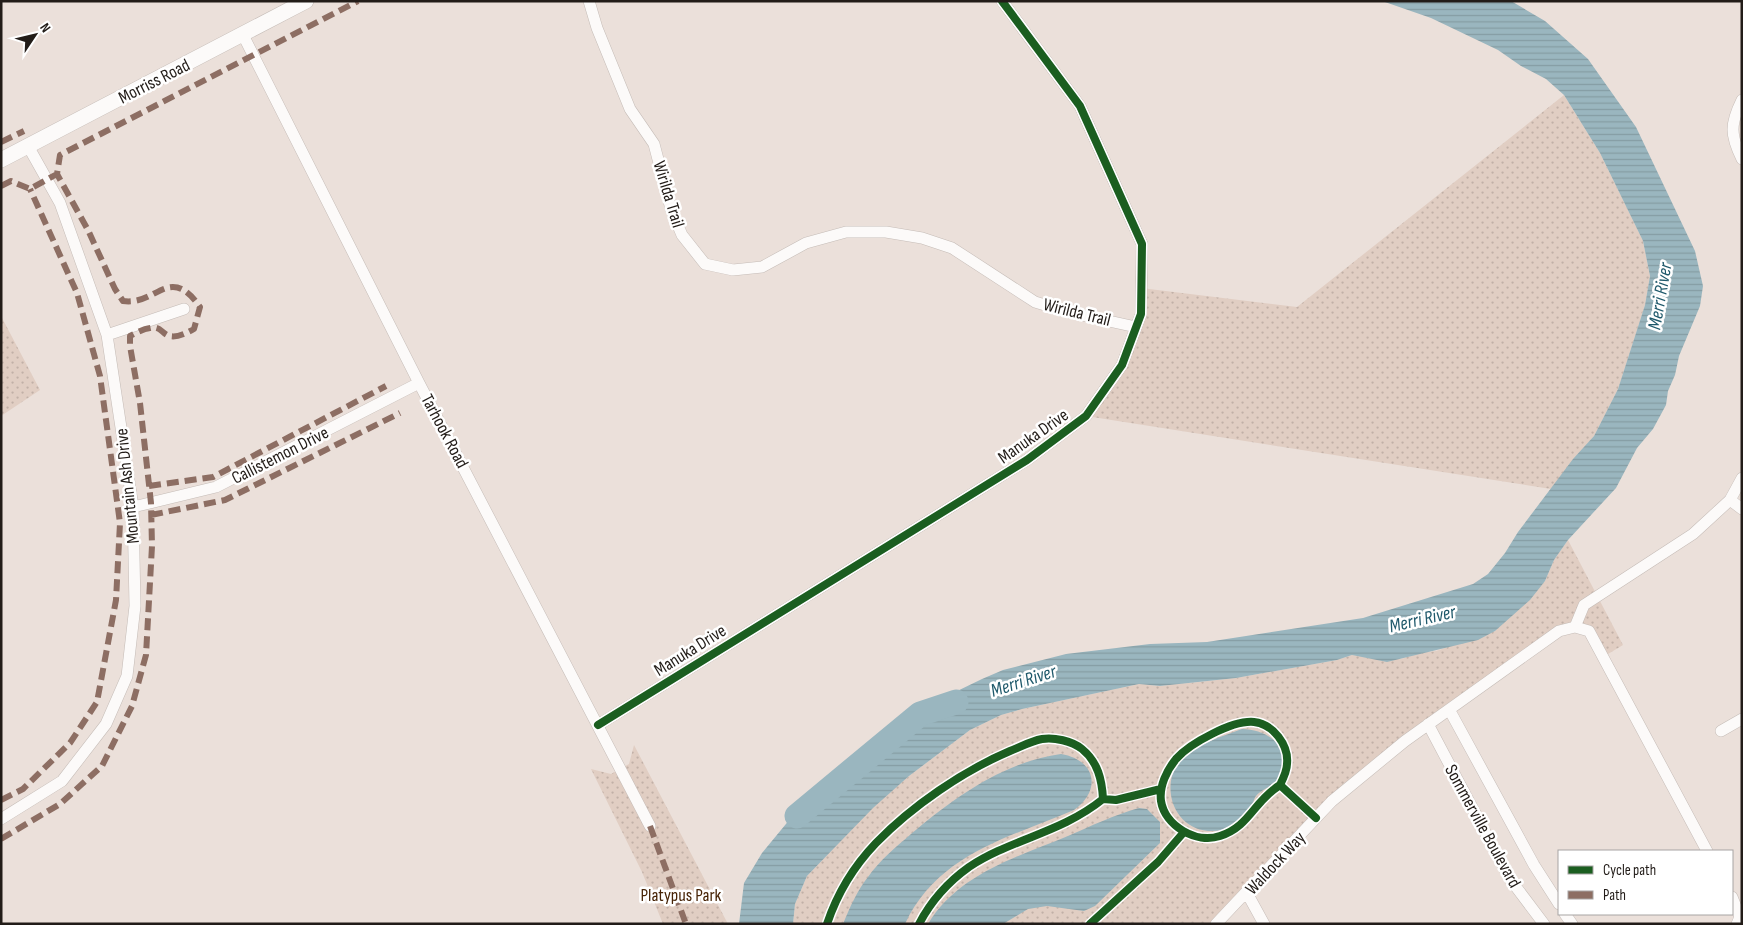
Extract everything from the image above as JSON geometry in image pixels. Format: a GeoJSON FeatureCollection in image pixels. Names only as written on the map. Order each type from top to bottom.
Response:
{"type":"FeatureCollection","features":[{"type":"Feature","properties":{"kind":"street","name":"Wirilda Trail"},"geometry":{"type":"LineString","coordinates":[[589,1],[596,28],[630,109],[654,144],[671,209],[682,235],[705,264],[733,270],[762,267],[814,241],[846,232],[886,232],[922,238],[952,248],[1035,302],[1068,312],[1136,327]]}},
{"type":"Feature","properties":{"kind":"street","name":"Manuka Drive"},"geometry":{"type":"LineString","coordinates":[[598,725],[1042,449],[1086,416],[1122,365],[1141,314],[1142,244],[1080,106],[1002,1]]}},
{"type":"Feature","properties":{"kind":"street","name":"Morriss Road"},"geometry":{"type":"LineString","coordinates":[[1,160],[243,35],[300,3]]}},
{"type":"Feature","properties":{"kind":"street","name":"Tarhook Road"},"geometry":{"type":"LineString","coordinates":[[243,35],[419,383],[650,826]]}},
{"type":"Feature","properties":{"kind":"street"},"geometry":{"type":"LineString","coordinates":[[1742,100],[1733,119],[1734,143],[1742,159]]}},
{"type":"Feature","properties":{"kind":"street","name":"Mountain Ash Drive"},"geometry":{"type":"LineString","coordinates":[[1,819],[62,781],[106,724],[127,676],[135,606],[133,507],[107,335],[60,204],[28,146]]}},
{"type":"Feature","properties":{"kind":"street"},"geometry":{"type":"LineString","coordinates":[[107,335],[184,310]]}},
{"type":"Feature","properties":{"kind":"street","name":"Callistemon Drive"},"geometry":{"type":"LineString","coordinates":[[133,507],[216,487],[419,383]]}},
{"type":"Feature","properties":{"kind":"street"},"geometry":{"type":"LineString","coordinates":[[1706,850],[1589,631],[1575,627],[1584,605],[1693,534],[1730,500],[1742,478]]}},
{"type":"Feature","properties":{"kind":"street"},"geometry":{"type":"LineString","coordinates":[[1730,500],[1742,508]]}},
{"type":"Feature","properties":{"kind":"street","name":"Waldock Way"},"geometry":{"type":"LineString","coordinates":[[1216,924],[1332,800],[1428,724],[1450,711],[1559,631],[1575,627]]}},
{"type":"Feature","properties":{"kind":"street","name":"Sommerville Boulevard"},"geometry":{"type":"LineString","coordinates":[[1450,711],[1534,865],[1558,902]]}},
{"type":"Feature","properties":{"kind":"street"},"geometry":{"type":"LineString","coordinates":[[1721,731],[1742,720]]}},
{"type":"Feature","properties":{"kind":"street","name":"Sommerville Boulevard"},"geometry":{"type":"LineString","coordinates":[[1428,724],[1510,879],[1544,924]]}},
{"type":"Feature","properties":{"kind":"street"},"geometry":{"type":"LineString","coordinates":[[1247,893],[1264,924]]}},
{"type":"Feature","properties":{"kind":"street"},"geometry":{"type":"LineString","coordinates":[[1733,900],[1740,919]]}},
{"type":"Feature","properties":{"kind":"green space"},"geometry":{"type":"Polygon","coordinates":[[[1564,95],[1600,153],[1643,241],[1650,276],[1645,305],[1618,389],[1594,436],[1551,489],[1086,416],[1116,371],[1131,341],[1140,307],[1141,288],[1297,307],[1564,95]]]}},
{"type":"Feature","properties":{"kind":"green space"},"geometry":{"type":"Polygon","coordinates":[[[1,316],[40,390],[1,416],[1,316]]]}},
{"type":"Feature","properties":{"kind":"green space"},"geometry":{"type":"Polygon","coordinates":[[[1568,540],[1623,645],[1603,657],[1589,631],[1559,631],[1332,801],[1216,924],[793,924],[795,904],[807,876],[873,807],[909,776],[970,730],[1001,715],[1022,709],[1139,684],[1160,686],[1236,678],[1337,660],[1352,655],[1401,659],[1419,653],[1436,651],[1495,631],[1545,581],[1554,560],[1568,540]]]}},
{"type":"Feature","properties":{"kind":"green space","name":"Platypus Park"},"geometry":{"type":"Polygon","coordinates":[[[634,745],[728,924],[663,924],[642,872],[591,769],[611,774],[629,764],[634,745]]]}},
{"type":"Feature","properties":{"kind":"water"},"geometry":{"type":"Polygon","coordinates":[[[1382,1],[1511,1],[1545,21],[1588,59],[1636,127],[1695,251],[1703,286],[1700,306],[1679,356],[1675,375],[1668,391],[1666,405],[1653,429],[1637,448],[1616,488],[1568,540],[1554,560],[1545,581],[1530,600],[1495,631],[1478,640],[1387,662],[1352,655],[1337,660],[1236,678],[1160,686],[1139,684],[1001,715],[970,730],[909,776],[873,808],[807,876],[795,904],[793,924],[739,924],[744,883],[762,853],[795,813],[832,788],[860,759],[888,737],[951,694],[1003,670],[1066,654],[1150,644],[1207,642],[1363,618],[1473,584],[1488,574],[1573,459],[1594,436],[1618,389],[1645,305],[1650,276],[1643,241],[1600,153],[1564,95],[1546,79],[1521,66],[1498,50],[1431,18],[1382,1]]]}},
{"type":"Feature","properties":{"kind":"water"},"geometry":{"type":"Polygon","coordinates":[[[1242,729],[1262,733],[1278,744],[1283,752],[1283,770],[1275,782],[1256,796],[1250,811],[1242,821],[1232,827],[1214,831],[1195,828],[1184,821],[1172,800],[1170,788],[1172,775],[1178,764],[1187,754],[1199,746],[1242,729]]]}},
{"type":"Feature","properties":{"kind":"water"},"geometry":{"type":"Polygon","coordinates":[[[1061,754],[1082,762],[1088,769],[1091,777],[1089,794],[1074,810],[1000,840],[977,851],[956,865],[936,881],[919,900],[905,924],[843,924],[864,882],[883,859],[928,820],[981,783],[1000,773],[1040,758],[1061,754]]]}},
{"type":"Feature","properties":{"kind":"water"},"geometry":{"type":"Polygon","coordinates":[[[1139,808],[1147,809],[1160,822],[1160,843],[1095,906],[1084,911],[1047,906],[1028,909],[1003,924],[928,924],[955,892],[990,869],[1103,821],[1139,808]]]}},
{"type":"Feature","properties":{"kind":"waterway","name":"Merri River"},"geometry":{"type":"LineString","coordinates":[[797,816],[920,714],[956,702]]}},
{"type":"Feature","properties":{"kind":"marked path"},"geometry":{"type":"LineString","coordinates":[[1,186],[11,181],[30,189],[57,174],[60,155],[358,1]]}},
{"type":"Feature","properties":{"kind":"marked path"},"geometry":{"type":"LineString","coordinates":[[1,142],[24,131]]}},
{"type":"Feature","properties":{"kind":"marked path"},"geometry":{"type":"LineString","coordinates":[[1,839],[60,804],[102,766],[132,706],[146,655],[152,546],[151,503],[140,403],[130,336],[150,328],[159,329],[170,336],[183,334],[194,329],[200,307],[189,294],[180,288],[171,287],[135,301],[123,301],[115,289],[88,230],[57,174]]}},
{"type":"Feature","properties":{"kind":"marked path"},"geometry":{"type":"LineString","coordinates":[[1,800],[23,789],[70,743],[97,702],[116,600],[120,523],[100,376],[77,293],[30,189]]}},
{"type":"Feature","properties":{"kind":"marked path"},"geometry":{"type":"LineString","coordinates":[[149,486],[213,477],[386,386]]}},
{"type":"Feature","properties":{"kind":"marked path"},"geometry":{"type":"LineString","coordinates":[[151,515],[225,500],[400,413]]}},
{"type":"Feature","properties":{"kind":"marked path"},"geometry":{"type":"LineString","coordinates":[[650,826],[686,924]]}},
{"type":"Feature","properties":{"kind":"cycle path"},"geometry":{"type":"LineString","coordinates":[[598,725],[1027,460],[1086,416],[1122,365],[1141,314],[1142,244],[1080,106],[1002,1]]}},
{"type":"Feature","properties":{"kind":"cycle path"},"geometry":{"type":"LineString","coordinates":[[1280,785],[1263,799],[1238,826],[1230,832],[1211,838],[1192,835],[1183,831],[1169,818],[1161,801],[1164,778],[1176,759],[1191,746],[1224,729],[1245,722],[1254,722],[1273,731],[1285,750],[1287,757],[1286,772],[1280,785],[1316,818]]}},
{"type":"Feature","properties":{"kind":"cycle path"},"geometry":{"type":"LineString","coordinates":[[827,924],[841,891],[853,871],[890,829],[956,779],[992,759],[1026,744],[1042,739],[1052,739],[1063,740],[1078,746],[1092,760],[1098,772],[1102,785],[1103,799],[1116,800],[1161,789]]}},
{"type":"Feature","properties":{"kind":"cycle path"},"geometry":{"type":"LineString","coordinates":[[919,924],[941,892],[969,867],[1002,849],[1070,820],[1087,811],[1103,799]]}},
{"type":"Feature","properties":{"kind":"cycle path"},"geometry":{"type":"LineString","coordinates":[[1090,924],[1158,862],[1184,832]]}}]}
